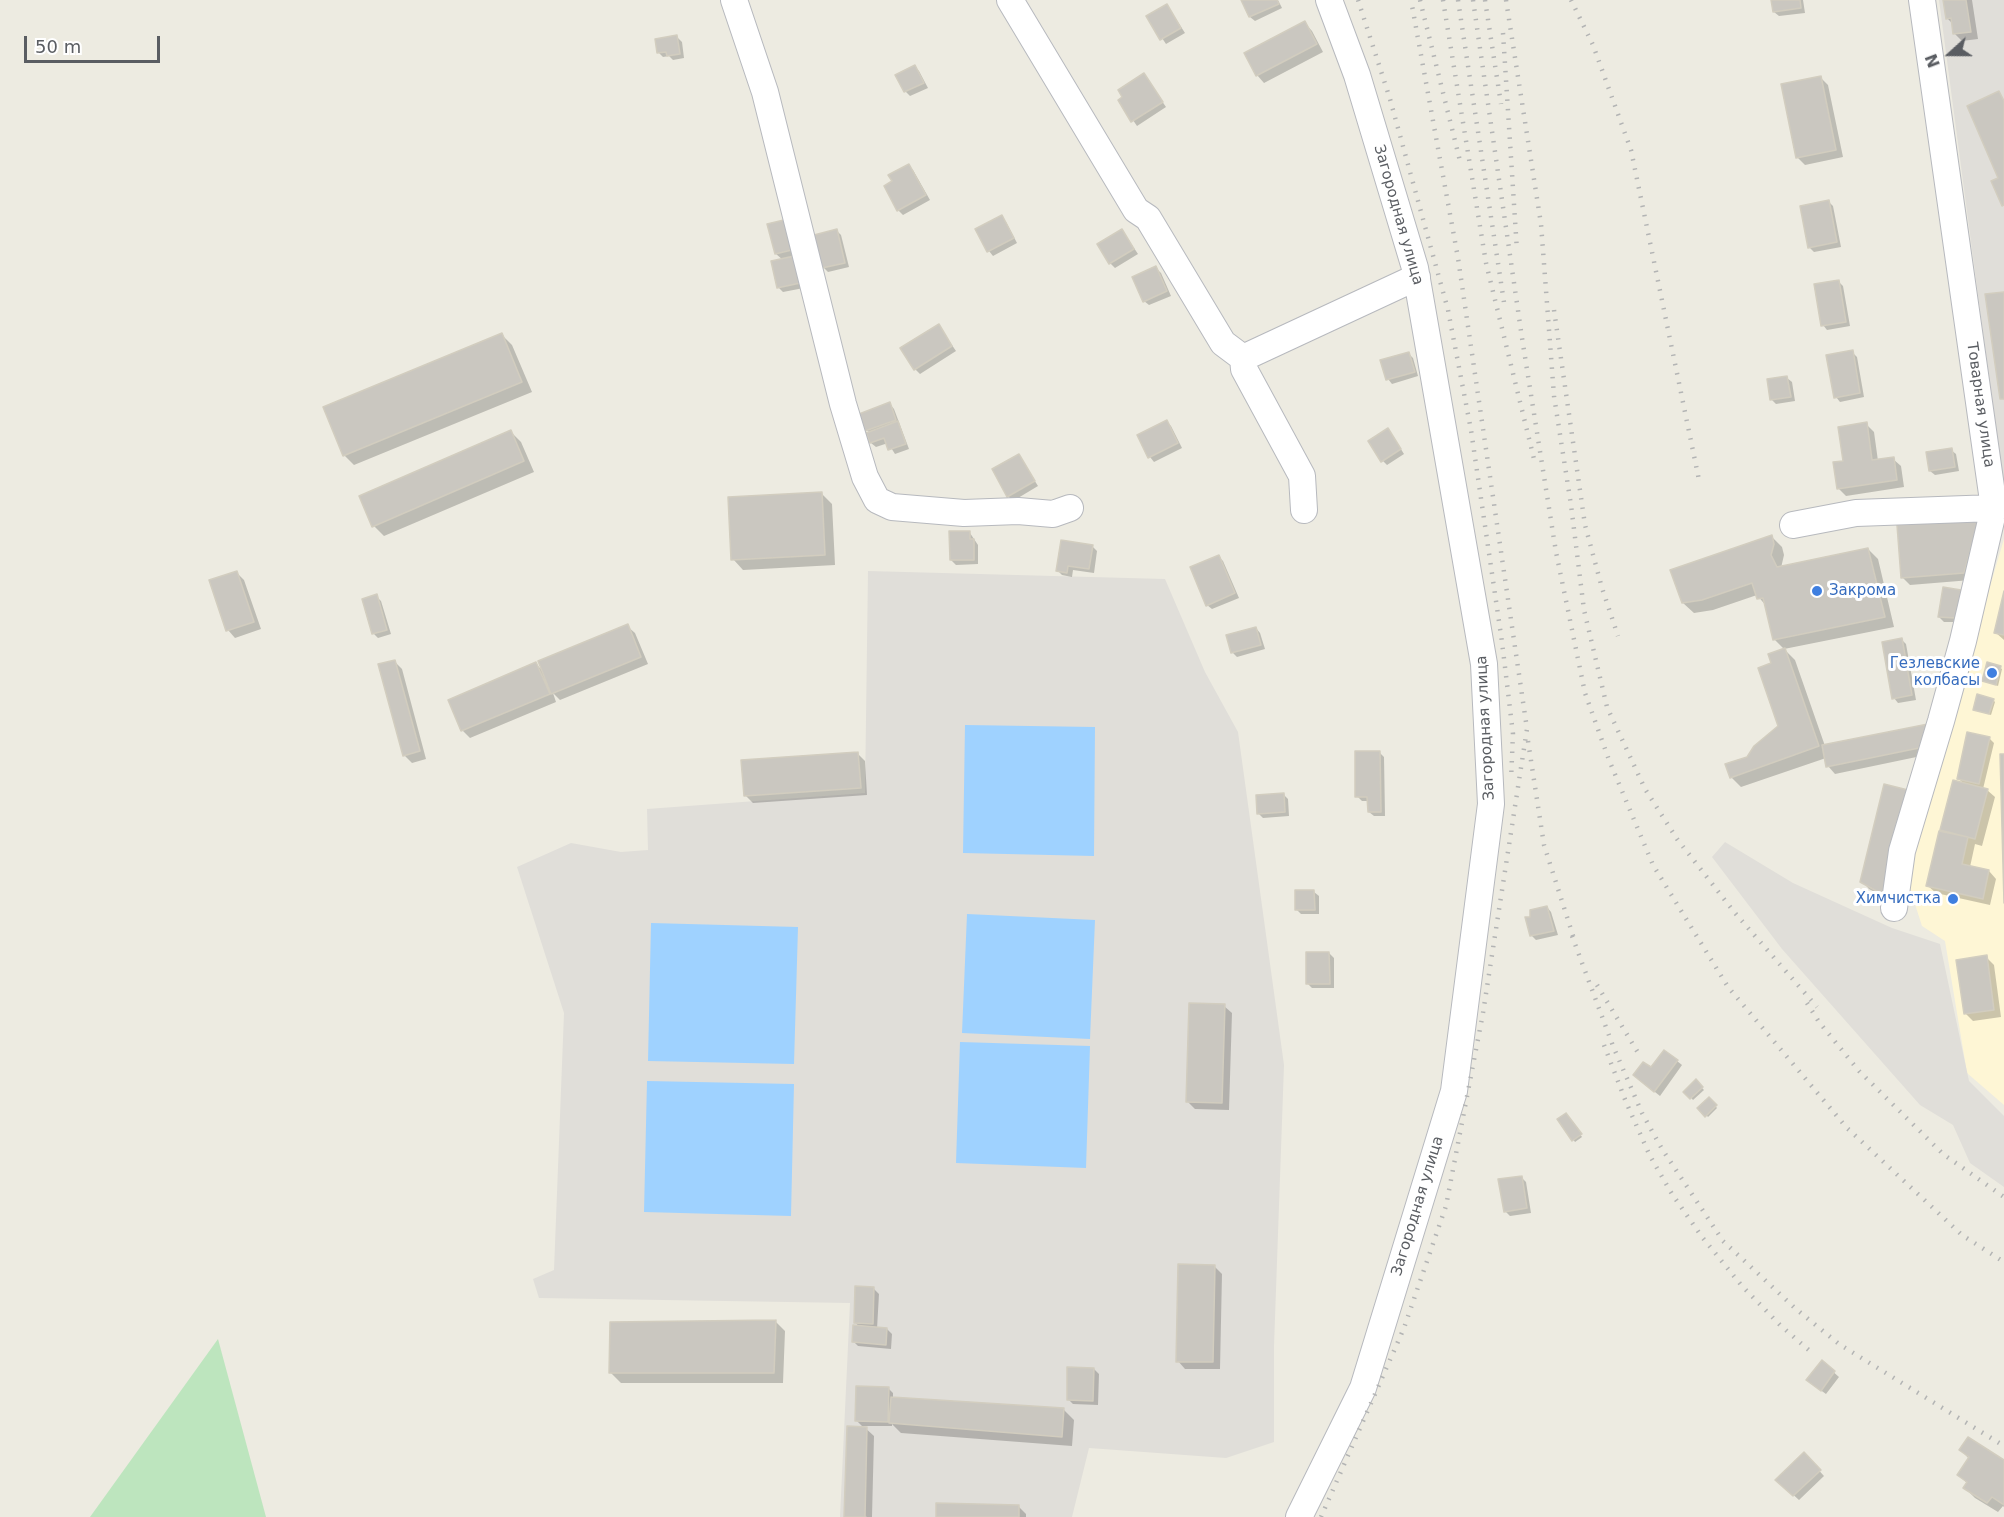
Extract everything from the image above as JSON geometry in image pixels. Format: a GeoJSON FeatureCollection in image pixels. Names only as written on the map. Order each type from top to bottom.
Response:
{"type":"FeatureCollection","features":[{"type":"Feature","properties":{"kind":"street"},"geometry":{"type":"LineString","coordinates":[[734,0],[765,92],[843,404],[865,477],[877,500],[892,507],[964,513],[1018,511],[1053,514],[1070,508]]}},
{"type":"Feature","properties":{"kind":"street"},"geometry":{"type":"LineString","coordinates":[[1010,0],[1136,210],[1148,218],[1223,343],[1243,358],[1244,369],[1302,476],[1304,510]]}},
{"type":"Feature","properties":{"kind":"street","name":"Загородная улица"},"geometry":{"type":"LineString","coordinates":[[1299,1517],[1363,1388],[1454,1091],[1491,804],[1484,664],[1417,278],[1357,75],[1329,0]]}},
{"type":"Feature","properties":{"kind":"street","name":"Товарная улица"},"geometry":{"type":"LineString","coordinates":[[1894,908],[1902,851],[1963,641],[1999,506],[1922,0]]}},
{"type":"Feature","properties":{"kind":"street"},"geometry":{"type":"LineString","coordinates":[[1243,358],[1417,278]]}},
{"type":"Feature","properties":{"kind":"street"},"geometry":{"type":"LineString","coordinates":[[1793,525],[1857,513],[1999,506]]}},
{"type":"Feature","properties":{"kind":"shaded area"},"geometry":{"type":"Polygon","coordinates":[[[1939,0],[2004,0],[2004,491],[1939,0]]]}},
{"type":"Feature","properties":{"kind":"shaded area"},"geometry":{"type":"Polygon","coordinates":[[[2004,539],[2004,1105],[1967,1073],[1945,941],[1922,926],[1905,873],[2004,539]]]}},
{"type":"Feature","properties":{"kind":"shaded area"},"geometry":{"type":"Polygon","coordinates":[[[868,571],[1165,579],[1205,672],[1238,732],[1284,1065],[1274,1346],[1274,1442],[1226,1458],[1089,1448],[1072,1517],[840,1517],[850,1303],[539,1298],[533,1279],[554,1270],[564,1013],[517,867],[571,843],[621,852],[648,850],[647,809],[865,793],[868,571]]]}},
{"type":"Feature","properties":{"kind":"shaded area"},"geometry":{"type":"Polygon","coordinates":[[[1725,842],[1793,883],[1892,928],[1940,944],[1969,1081],[2004,1116],[2004,1187],[1970,1163],[1953,1125],[1920,1105],[1782,949],[1712,857],[1725,842]]]}},
{"type":"Feature","properties":{"kind":"green space"},"geometry":{"type":"Polygon","coordinates":[[[218,1339],[266,1517],[90,1517],[218,1339]]]}},
{"type":"Feature","properties":{"kind":"water"},"geometry":{"type":"Polygon","coordinates":[[[965,725],[1095,727],[1094,856],[963,853],[965,725]]]}},
{"type":"Feature","properties":{"kind":"water"},"geometry":{"type":"Polygon","coordinates":[[[967,914],[1095,920],[1090,1039],[962,1033],[967,914]]]}},
{"type":"Feature","properties":{"kind":"water"},"geometry":{"type":"Polygon","coordinates":[[[651,923],[798,927],[794,1064],[648,1061],[651,923]]]}},
{"type":"Feature","properties":{"kind":"water"},"geometry":{"type":"Polygon","coordinates":[[[960,1042],[1090,1046],[1086,1168],[956,1163],[960,1042]]]}},
{"type":"Feature","properties":{"kind":"water"},"geometry":{"type":"Polygon","coordinates":[[[647,1081],[794,1084],[791,1216],[644,1212],[647,1081]]]}},
{"type":"Feature","properties":{"kind":"building"},"geometry":{"type":"Polygon","coordinates":[[[1241,0],[1277,0],[1279,4],[1249,17],[1241,0]]]}},
{"type":"Feature","properties":{"kind":"building"},"geometry":{"type":"Polygon","coordinates":[[[1771,0],[1800,0],[1801,8],[1773,12],[1771,0]]]}},
{"type":"Feature","properties":{"kind":"building"},"geometry":{"type":"Polygon","coordinates":[[[1943,0],[1966,0],[1971,32],[1953,34],[1951,18],[1946,19],[1943,0]]]}},
{"type":"Feature","properties":{"kind":"building"},"geometry":{"type":"Polygon","coordinates":[[[1167,4],[1181,28],[1160,40],[1146,16],[1167,4]]]}},
{"type":"Feature","properties":{"kind":"building"},"geometry":{"type":"Polygon","coordinates":[[[1305,21],[1317,44],[1256,76],[1244,53],[1305,21]]]}},
{"type":"Feature","properties":{"kind":"building"},"geometry":{"type":"Polygon","coordinates":[[[677,35],[680,54],[667,56],[666,52],[657,53],[655,39],[677,35]]]}},
{"type":"Feature","properties":{"kind":"building"},"geometry":{"type":"Polygon","coordinates":[[[915,65],[924,83],[904,92],[895,75],[915,65]]]}},
{"type":"Feature","properties":{"kind":"building"},"geometry":{"type":"Polygon","coordinates":[[[1144,73],[1163,102],[1131,122],[1118,100],[1122,97],[1118,90],[1144,73]]]}},
{"type":"Feature","properties":{"kind":"building"},"geometry":{"type":"Polygon","coordinates":[[[1821,76],[1836,150],[1796,158],[1781,84],[1821,76]]]}},
{"type":"Feature","properties":{"kind":"building"},"geometry":{"type":"Polygon","coordinates":[[[1999,91],[2004,101],[2004,205],[2002,206],[1991,181],[1998,178],[1967,106],[1999,91]]]}},
{"type":"Feature","properties":{"kind":"building"},"geometry":{"type":"Polygon","coordinates":[[[909,164],[926,195],[897,211],[884,186],[892,181],[888,175],[909,164]]]}},
{"type":"Feature","properties":{"kind":"building"},"geometry":{"type":"Polygon","coordinates":[[[1829,200],[1837,242],[1808,248],[1800,206],[1829,200]]]}},
{"type":"Feature","properties":{"kind":"building"},"geometry":{"type":"Polygon","coordinates":[[[1002,215],[1014,238],[987,252],[975,229],[1002,215]]]}},
{"type":"Feature","properties":{"kind":"building"},"geometry":{"type":"Polygon","coordinates":[[[788,219],[796,249],[775,254],[767,224],[788,219]]]}},
{"type":"Feature","properties":{"kind":"building"},"geometry":{"type":"Polygon","coordinates":[[[837,229],[845,263],[822,268],[814,235],[837,229]]]}},
{"type":"Feature","properties":{"kind":"building"},"geometry":{"type":"Polygon","coordinates":[[[1122,229],[1134,249],[1109,264],[1097,244],[1122,229]]]}},
{"type":"Feature","properties":{"kind":"building"},"geometry":{"type":"Polygon","coordinates":[[[799,255],[805,282],[777,288],[771,261],[799,255]]]}},
{"type":"Feature","properties":{"kind":"building"},"geometry":{"type":"Polygon","coordinates":[[[1156,266],[1167,291],[1143,302],[1132,277],[1156,266]]]}},
{"type":"Feature","properties":{"kind":"building"},"geometry":{"type":"Polygon","coordinates":[[[1839,280],[1846,322],[1821,326],[1814,284],[1839,280]]]}},
{"type":"Feature","properties":{"kind":"building"},"geometry":{"type":"Polygon","coordinates":[[[2004,292],[2004,399],[2000,399],[1985,294],[2004,292]]]}},
{"type":"Feature","properties":{"kind":"building"},"geometry":{"type":"Polygon","coordinates":[[[939,324],[952,346],[914,370],[900,348],[939,324]]]}},
{"type":"Feature","properties":{"kind":"building"},"geometry":{"type":"Polygon","coordinates":[[[502,333],[522,382],[343,456],[323,407],[502,333]]]}},
{"type":"Feature","properties":{"kind":"building"},"geometry":{"type":"Polygon","coordinates":[[[1853,350],[1860,393],[1834,398],[1826,355],[1853,350]]]}},
{"type":"Feature","properties":{"kind":"building"},"geometry":{"type":"Polygon","coordinates":[[[1409,352],[1415,372],[1386,380],[1380,360],[1409,352]]]}},
{"type":"Feature","properties":{"kind":"building"},"geometry":{"type":"Polygon","coordinates":[[[1787,376],[1791,397],[1770,400],[1767,379],[1787,376]]]}},
{"type":"Feature","properties":{"kind":"building"},"geometry":{"type":"Polygon","coordinates":[[[890,402],[896,420],[865,431],[859,414],[890,402]]]}},
{"type":"Feature","properties":{"kind":"building"},"geometry":{"type":"Polygon","coordinates":[[[1167,420],[1178,443],[1148,458],[1137,435],[1167,420]]]}},
{"type":"Feature","properties":{"kind":"building"},"geometry":{"type":"Polygon","coordinates":[[[898,421],[906,444],[888,450],[884,438],[870,443],[866,433],[898,421]]]}},
{"type":"Feature","properties":{"kind":"building"},"geometry":{"type":"Polygon","coordinates":[[[1867,422],[1872,460],[1894,457],[1897,480],[1837,489],[1833,462],[1843,461],[1838,427],[1867,422]]]}},
{"type":"Feature","properties":{"kind":"building"},"geometry":{"type":"Polygon","coordinates":[[[1388,428],[1401,449],[1381,462],[1368,441],[1388,428]]]}},
{"type":"Feature","properties":{"kind":"building"},"geometry":{"type":"Polygon","coordinates":[[[511,430],[524,461],[372,527],[359,496],[511,430]]]}},
{"type":"Feature","properties":{"kind":"building"},"geometry":{"type":"Polygon","coordinates":[[[1952,448],[1955,467],[1929,471],[1926,452],[1952,448]]]}},
{"type":"Feature","properties":{"kind":"building"},"geometry":{"type":"Polygon","coordinates":[[[1019,454],[1035,481],[1007,497],[992,469],[1019,454]]]}},
{"type":"Feature","properties":{"kind":"building"},"geometry":{"type":"Polygon","coordinates":[[[822,492],[825,555],[731,560],[728,497],[822,492]]]}},
{"type":"Feature","properties":{"kind":"building"},"geometry":{"type":"Polygon","coordinates":[[[1979,520],[1964,573],[1901,578],[1897,525],[1979,520]]]}},
{"type":"Feature","properties":{"kind":"building"},"geometry":{"type":"Polygon","coordinates":[[[949,531],[970,531],[970,539],[974,539],[974,560],[950,560],[949,531]]]}},
{"type":"Feature","properties":{"kind":"building","name":"Закрома"},"geometry":{"type":"Polygon","coordinates":[[[1772,535],[1774,544],[1771,555],[1777,567],[1868,548],[1885,617],[1773,640],[1763,598],[1757,599],[1752,583],[1702,600],[1682,603],[1670,570],[1772,535]]]}},
{"type":"Feature","properties":{"kind":"building"},"geometry":{"type":"Polygon","coordinates":[[[1061,540],[1093,545],[1089,569],[1068,566],[1067,573],[1056,571],[1061,540]]]}},
{"type":"Feature","properties":{"kind":"building"},"geometry":{"type":"Polygon","coordinates":[[[1219,555],[1235,593],[1206,606],[1190,567],[1219,555]]]}},
{"type":"Feature","properties":{"kind":"building"},"geometry":{"type":"Polygon","coordinates":[[[237,571],[254,622],[226,631],[209,580],[237,571]]]}},
{"type":"Feature","properties":{"kind":"building"},"geometry":{"type":"Polygon","coordinates":[[[1943,587],[1961,590],[1956,618],[1938,617],[1943,587]]]}},
{"type":"Feature","properties":{"kind":"building"},"geometry":{"type":"Polygon","coordinates":[[[2004,591],[2004,635],[1994,633],[2004,591]]]}},
{"type":"Feature","properties":{"kind":"building"},"geometry":{"type":"Polygon","coordinates":[[[377,594],[387,630],[372,634],[362,599],[377,594]]]}},
{"type":"Feature","properties":{"kind":"building"},"geometry":{"type":"Polygon","coordinates":[[[628,624],[641,657],[551,694],[538,661],[628,624]]]}},
{"type":"Feature","properties":{"kind":"building"},"geometry":{"type":"Polygon","coordinates":[[[1256,627],[1261,645],[1231,653],[1226,635],[1256,627]]]}},
{"type":"Feature","properties":{"kind":"building"},"geometry":{"type":"Polygon","coordinates":[[[1902,638],[1912,695],[1892,699],[1882,642],[1902,638]]]}},
{"type":"Feature","properties":{"kind":"building"},"geometry":{"type":"Polygon","coordinates":[[[1785,648],[1819,746],[1730,778],[1725,764],[1747,757],[1754,746],[1778,726],[1758,668],[1771,663],[1768,654],[1785,648]]]}},
{"type":"Feature","properties":{"kind":"building"},"geometry":{"type":"Polygon","coordinates":[[[395,660],[420,751],[403,756],[378,664],[395,660]]]}},
{"type":"Feature","properties":{"kind":"building"},"geometry":{"type":"Polygon","coordinates":[[[536,662],[550,694],[461,731],[448,700],[536,662]]]}},
{"type":"Feature","properties":{"kind":"building","name":"Гезлевские колбасы"},"geometry":{"type":"Polygon","coordinates":[[[1987,662],[2001,666],[1996,685],[1982,681],[1987,662]]]}},
{"type":"Feature","properties":{"kind":"building"},"geometry":{"type":"Polygon","coordinates":[[[1977,694],[1994,699],[1989,714],[1973,710],[1977,694]]]}},
{"type":"Feature","properties":{"kind":"building"},"geometry":{"type":"Polygon","coordinates":[[[1928,724],[1919,748],[1826,767],[1822,745],[1928,724]]]}},
{"type":"Feature","properties":{"kind":"building"},"geometry":{"type":"Polygon","coordinates":[[[1967,732],[1990,737],[1979,784],[1957,779],[1967,732]]]}},
{"type":"Feature","properties":{"kind":"building"},"geometry":{"type":"Polygon","coordinates":[[[1355,751],[1380,751],[1381,812],[1368,812],[1367,797],[1355,797],[1355,751]]]}},
{"type":"Feature","properties":{"kind":"building"},"geometry":{"type":"Polygon","coordinates":[[[858,752],[861,788],[744,796],[741,760],[858,752]]]}},
{"type":"Feature","properties":{"kind":"building"},"geometry":{"type":"Polygon","coordinates":[[[2000,754],[2004,754],[2004,903],[2000,754]]]}},
{"type":"Feature","properties":{"kind":"building"},"geometry":{"type":"Polygon","coordinates":[[[1953,780],[1988,789],[1975,839],[1940,830],[1953,780]]]}},
{"type":"Feature","properties":{"kind":"building"},"geometry":{"type":"Polygon","coordinates":[[[1884,784],[1908,790],[1882,894],[1860,882],[1884,784]]]}},
{"type":"Feature","properties":{"kind":"building"},"geometry":{"type":"Polygon","coordinates":[[[1284,793],[1285,812],[1257,814],[1256,795],[1284,793]]]}},
{"type":"Feature","properties":{"kind":"building"},"geometry":{"type":"Polygon","coordinates":[[[1939,831],[1968,837],[1962,864],[1989,870],[1983,899],[1926,886],[1939,831]]]}},
{"type":"Feature","properties":{"kind":"building"},"geometry":{"type":"Polygon","coordinates":[[[1295,890],[1314,890],[1315,910],[1295,910],[1295,890]]]}},
{"type":"Feature","properties":{"kind":"building"},"geometry":{"type":"Polygon","coordinates":[[[1547,906],[1554,931],[1530,936],[1525,917],[1530,917],[1530,910],[1547,906]]]}},
{"type":"Feature","properties":{"kind":"building"},"geometry":{"type":"Polygon","coordinates":[[[1306,952],[1329,952],[1330,984],[1306,984],[1306,952]]]}},
{"type":"Feature","properties":{"kind":"building"},"geometry":{"type":"Polygon","coordinates":[[[1987,955],[1994,1010],[1964,1014],[1956,960],[1987,955]]]}},
{"type":"Feature","properties":{"kind":"building"},"geometry":{"type":"Polygon","coordinates":[[[1189,1003],[1225,1004],[1222,1103],[1186,1102],[1189,1003]]]}},
{"type":"Feature","properties":{"kind":"building"},"geometry":{"type":"Polygon","coordinates":[[[1664,1050],[1678,1060],[1654,1092],[1633,1075],[1643,1062],[1651,1067],[1664,1050]]]}},
{"type":"Feature","properties":{"kind":"building"},"geometry":{"type":"Polygon","coordinates":[[[1696,1079],[1703,1087],[1690,1099],[1683,1092],[1696,1079]]]}},
{"type":"Feature","properties":{"kind":"building"},"geometry":{"type":"Polygon","coordinates":[[[1709,1097],[1717,1105],[1705,1117],[1697,1108],[1709,1097]]]}},
{"type":"Feature","properties":{"kind":"building"},"geometry":{"type":"Polygon","coordinates":[[[1566,1113],[1582,1134],[1572,1141],[1557,1119],[1566,1113]]]}},
{"type":"Feature","properties":{"kind":"building"},"geometry":{"type":"Polygon","coordinates":[[[1522,1176],[1527,1208],[1504,1212],[1498,1179],[1522,1176]]]}},
{"type":"Feature","properties":{"kind":"building"},"geometry":{"type":"Polygon","coordinates":[[[1178,1264],[1215,1265],[1213,1362],[1176,1362],[1178,1264]]]}},
{"type":"Feature","properties":{"kind":"building"},"geometry":{"type":"Polygon","coordinates":[[[855,1286],[874,1287],[873,1324],[854,1323],[855,1286]]]}},
{"type":"Feature","properties":{"kind":"building"},"geometry":{"type":"Polygon","coordinates":[[[776,1320],[774,1373],[609,1373],[610,1322],[776,1320]]]}},
{"type":"Feature","properties":{"kind":"building"},"geometry":{"type":"Polygon","coordinates":[[[853,1325],[887,1328],[886,1345],[852,1342],[853,1325]]]}},
{"type":"Feature","properties":{"kind":"building"},"geometry":{"type":"Polygon","coordinates":[[[1822,1360],[1835,1371],[1821,1391],[1806,1380],[1822,1360]]]}},
{"type":"Feature","properties":{"kind":"building"},"geometry":{"type":"Polygon","coordinates":[[[1067,1367],[1094,1368],[1093,1401],[1067,1400],[1067,1367]]]}},
{"type":"Feature","properties":{"kind":"building"},"geometry":{"type":"Polygon","coordinates":[[[856,1386],[889,1387],[888,1422],[855,1421],[856,1386]]]}},
{"type":"Feature","properties":{"kind":"building"},"geometry":{"type":"Polygon","coordinates":[[[891,1397],[1064,1408],[1062,1437],[889,1423],[891,1397]]]}},
{"type":"Feature","properties":{"kind":"building"},"geometry":{"type":"Polygon","coordinates":[[[847,1426],[867,1427],[865,1517],[844,1517],[847,1426]]]}},
{"type":"Feature","properties":{"kind":"building"},"geometry":{"type":"Polygon","coordinates":[[[1968,1437],[2004,1460],[2004,1505],[1992,1497],[1987,1503],[1963,1488],[1967,1482],[1957,1475],[1969,1457],[1959,1450],[1968,1437]]]}},
{"type":"Feature","properties":{"kind":"building"},"geometry":{"type":"Polygon","coordinates":[[[1804,1452],[1821,1470],[1793,1496],[1775,1480],[1804,1452]]]}},
{"type":"Feature","properties":{"kind":"building"},"geometry":{"type":"Polygon","coordinates":[[[936,1503],[1019,1505],[1019,1517],[936,1517],[936,1503]]]}},
{"type":"Feature","properties":{"kind":"railway"},"geometry":{"type":"LineString","coordinates":[[1358,0],[1390,99],[1448,310],[1471,430],[1502,642],[1513,734],[1511,780]]}},
{"type":"Feature","properties":{"kind":"railway"},"geometry":{"type":"LineString","coordinates":[[1321,1517],[1404,1328],[1446,1206],[1483,1013],[1527,729],[1458,258],[1411,0]]}},
{"type":"Feature","properties":{"kind":"railway"},"geometry":{"type":"LineString","coordinates":[[1420,0],[1460,161]]}},
{"type":"Feature","properties":{"kind":"railway"},"geometry":{"type":"LineString","coordinates":[[1443,0],[1486,263],[1534,459]]}},
{"type":"Feature","properties":{"kind":"railway"},"geometry":{"type":"LineString","coordinates":[[1458,0],[1505,309]]}},
{"type":"Feature","properties":{"kind":"railway"},"geometry":{"type":"LineString","coordinates":[[1473,0],[1522,338],[1556,552],[1585,693],[1609,760],[1653,865],[1728,987],[1847,1128],[1962,1235],[2004,1262]]}},
{"type":"Feature","properties":{"kind":"railway"},"geometry":{"type":"LineString","coordinates":[[1485,0],[1501,104]]}},
{"type":"Feature","properties":{"kind":"railway"},"geometry":{"type":"LineString","coordinates":[[1506,0],[1541,224],[1554,396],[1584,610],[1607,707],[1645,789],[1677,839],[1735,913],[1817,1007]]}},
{"type":"Feature","properties":{"kind":"railway"},"geometry":{"type":"LineString","coordinates":[[1571,0],[1593,45],[1631,150],[1699,480]]}},
{"type":"Feature","properties":{"kind":"railway"},"geometry":{"type":"LineString","coordinates":[[1503,33],[1517,251]]}},
{"type":"Feature","properties":{"kind":"railway"},"geometry":{"type":"LineString","coordinates":[[1554,310],[1585,525],[1618,636]]}},
{"type":"Feature","properties":{"kind":"railway"},"geometry":{"type":"LineString","coordinates":[[1528,741],[1544,845],[1575,942]]}},
{"type":"Feature","properties":{"kind":"railway"},"geometry":{"type":"LineString","coordinates":[[1572,936],[1613,1046],[1642,1113],[1662,1149],[1723,1241],[1796,1309],[1839,1344],[2004,1446]]}},
{"type":"Feature","properties":{"kind":"railway"},"geometry":{"type":"LineString","coordinates":[[1597,985],[1640,1056]]}},
{"type":"Feature","properties":{"kind":"railway"},"geometry":{"type":"LineString","coordinates":[[1807,1003],[1819,1022],[1859,1071],[1943,1154],[2004,1197]]}},
{"type":"Feature","properties":{"kind":"railway"},"geometry":{"type":"LineString","coordinates":[[1604,1045],[1650,1156],[1672,1194],[1702,1237],[1742,1286],[1780,1325],[1811,1352]]}},
{"type":"Feature","properties":{"kind":"place","name":"Закрома"},"geometry":{"type":"Point","coordinates":[1817,591]}},
{"type":"Feature","properties":{"kind":"place","name":"Гезлевские колбасы"},"geometry":{"type":"Point","coordinates":[1992,673]}},
{"type":"Feature","properties":{"kind":"place","name":"Химчистка"},"geometry":{"type":"Point","coordinates":[1953,899]}}]}
